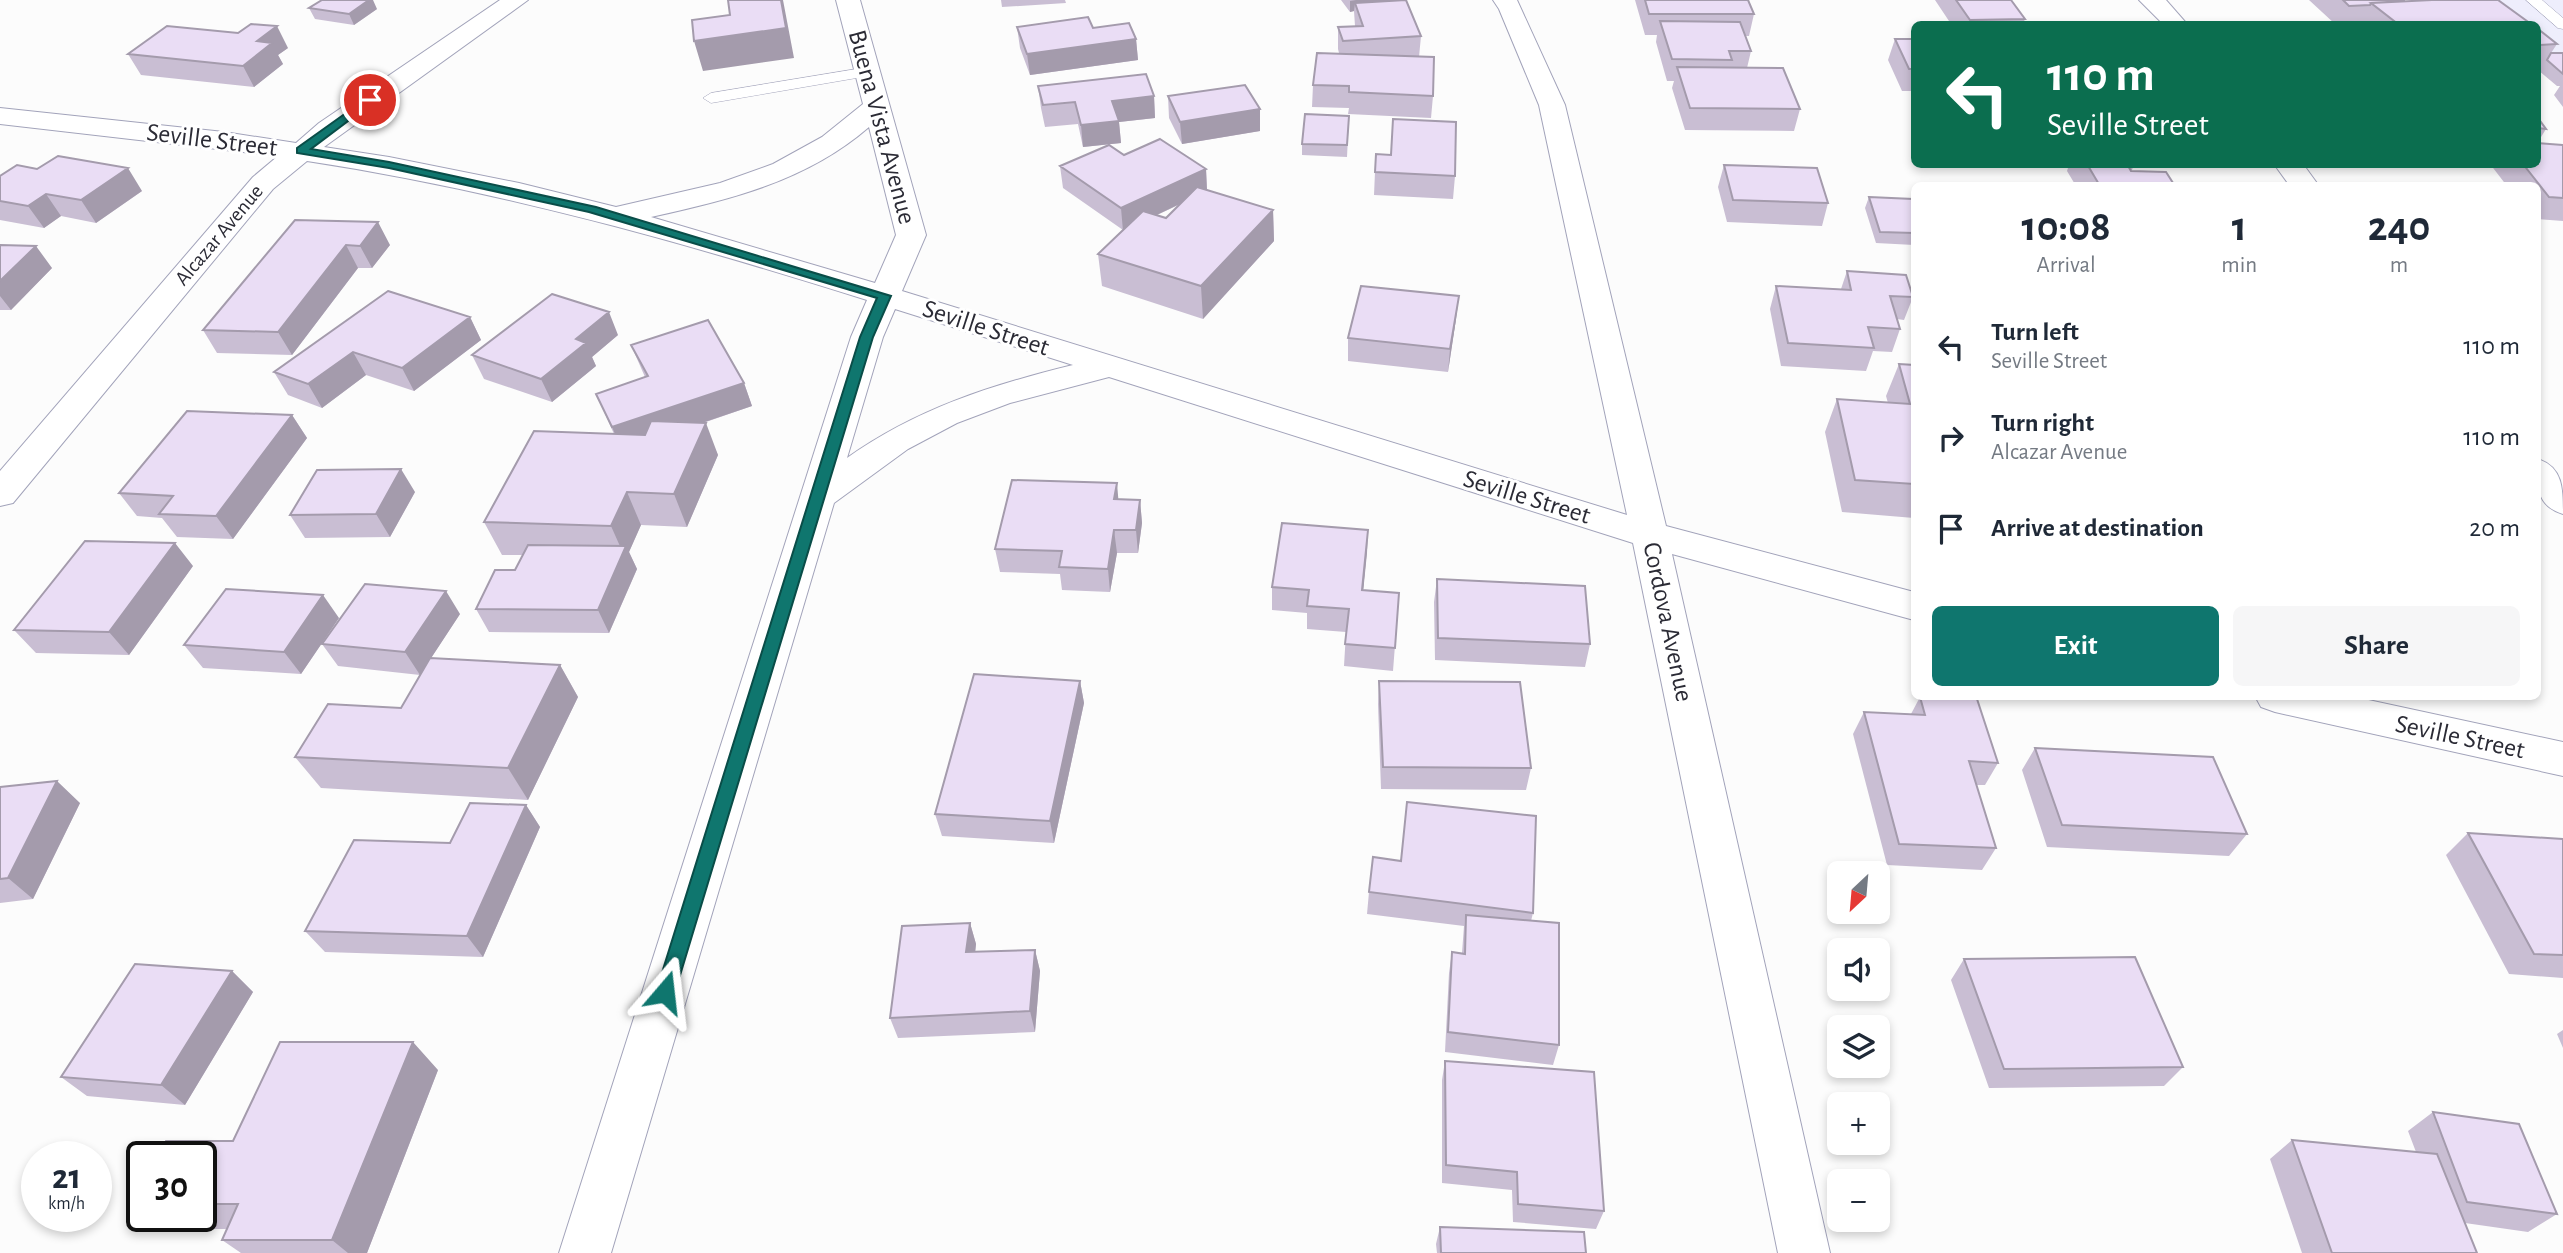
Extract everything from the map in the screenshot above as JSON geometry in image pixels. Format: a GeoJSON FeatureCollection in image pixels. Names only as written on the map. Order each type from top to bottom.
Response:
{"type":"FeatureCollection","features":[{"type":"Feature","properties":{"kind":"street","name":"Alcazar Avenue"},"geometry":{"type":"LineString","coordinates":[[0,494],[263,183],[301,151],[516,0]]}},
{"type":"Feature","properties":{"kind":"street","name":"Buena Vista Avenue"},"geometry":{"type":"LineString","coordinates":[[585,1253],[867,337],[911,235],[848,0]]}},
{"type":"Feature","properties":{"kind":"street","name":"Cordova Avenue"},"geometry":{"type":"LineString","coordinates":[[1504,0],[1511,8],[1552,105],[1650,535],[1804,1253]]}},
{"type":"Feature","properties":{"kind":"street"},"geometry":{"type":"LineString","coordinates":[[2151,0],[2173,21]]}},
{"type":"Feature","properties":{"kind":"street"},"geometry":{"type":"LineString","coordinates":[[615,216],[737,188],[789,167],[831,143],[873,88]]}},
{"type":"Feature","properties":{"kind":"street","name":"Seville Street"},"geometry":{"type":"LineString","coordinates":[[0,116],[301,151],[389,165],[519,192],[615,216],[884,296],[1650,535],[1911,605]]}},
{"type":"Feature","properties":{"kind":"street"},"geometry":{"type":"LineString","coordinates":[[2291,168],[2302,182]]}},
{"type":"Feature","properties":{"kind":"street"},"geometry":{"type":"LineString","coordinates":[[818,497],[897,440],[945,415],[1019,389],[1107,366]]}},
{"type":"Feature","properties":{"kind":"street"},"geometry":{"type":"LineString","coordinates":[[2541,475],[2563,502]]}},
{"type":"Feature","properties":{"kind":"street","name":"Seville Street"},"geometry":{"type":"LineString","coordinates":[[2292,700],[2563,760]]}},
{"type":"Feature","properties":{"kind":"lane"},"geometry":{"type":"LineString","coordinates":[[2533,0],[2563,25]]}},
{"type":"Feature","properties":{"kind":"lane"},"geometry":{"type":"LineString","coordinates":[[711,98],[873,88]]}},
{"type":"Feature","properties":{"kind":"shaded area"},"geometry":{"type":"Polygon","coordinates":[[[2465,0],[2563,0],[2563,68],[2541,52],[2541,21],[2496,21],[2465,0]]]}},
{"type":"Feature","properties":{"kind":"building"},"geometry":{"type":"Polygon","coordinates":[[[322,0],[369,0],[349,14],[309,8],[322,0]]]}},
{"type":"Feature","properties":{"kind":"building"},"geometry":{"type":"Polygon","coordinates":[[[728,0],[781,0],[786,28],[694,41],[692,20],[730,15],[728,0]]]}},
{"type":"Feature","properties":{"kind":"building"},"geometry":{"type":"Polygon","coordinates":[[[1406,0],[1421,36],[1343,41],[1338,27],[1363,26],[1355,3],[1406,0]]]}},
{"type":"Feature","properties":{"kind":"building"},"geometry":{"type":"Polygon","coordinates":[[[1645,0],[1748,0],[1754,14],[1649,14],[1645,0]]]}},
{"type":"Feature","properties":{"kind":"building"},"geometry":{"type":"Polygon","coordinates":[[[1956,0],[2011,0],[2025,19],[1970,20],[1956,0]]]}},
{"type":"Feature","properties":{"kind":"building"},"geometry":{"type":"Polygon","coordinates":[[[2343,0],[2403,0],[2404,1],[2349,6],[2343,0]]]}},
{"type":"Feature","properties":{"kind":"building"},"geometry":{"type":"Polygon","coordinates":[[[2498,0],[2527,21],[2394,21],[2371,3],[2498,0]]]}},
{"type":"Feature","properties":{"kind":"building"},"geometry":{"type":"Polygon","coordinates":[[[1088,17],[1093,28],[1129,23],[1136,39],[1027,54],[1017,27],[1088,17]]]}},
{"type":"Feature","properties":{"kind":"building"},"geometry":{"type":"Polygon","coordinates":[[[1660,21],[1740,22],[1751,51],[1729,51],[1732,60],[1672,59],[1660,21]]]}},
{"type":"Feature","properties":{"kind":"building"},"geometry":{"type":"Polygon","coordinates":[[[251,24],[277,26],[257,41],[272,43],[243,66],[128,54],[167,26],[238,33],[251,24]]]}},
{"type":"Feature","properties":{"kind":"building"},"geometry":{"type":"Polygon","coordinates":[[[2541,31],[2557,44],[2541,45],[2541,31]]]}},
{"type":"Feature","properties":{"kind":"building"},"geometry":{"type":"Polygon","coordinates":[[[1895,39],[1911,39],[1909,69],[1895,39]]]}},
{"type":"Feature","properties":{"kind":"building"},"geometry":{"type":"Polygon","coordinates":[[[1317,53],[1434,57],[1433,96],[1349,92],[1349,86],[1313,85],[1317,53]]]}},
{"type":"Feature","properties":{"kind":"building"},"geometry":{"type":"Polygon","coordinates":[[[2551,53],[2563,53],[2563,74],[2547,60],[2551,53]]]}},
{"type":"Feature","properties":{"kind":"building"},"geometry":{"type":"Polygon","coordinates":[[[1677,67],[1783,68],[1800,109],[1690,108],[1677,67]]]}},
{"type":"Feature","properties":{"kind":"building"},"geometry":{"type":"Polygon","coordinates":[[[1146,74],[1154,96],[1112,101],[1119,121],[1081,125],[1075,102],[1043,105],[1038,86],[1146,74]]]}},
{"type":"Feature","properties":{"kind":"building"},"geometry":{"type":"Polygon","coordinates":[[[1245,85],[1260,109],[1180,122],[1168,96],[1245,85]]]}},
{"type":"Feature","properties":{"kind":"building"},"geometry":{"type":"Polygon","coordinates":[[[1305,114],[1349,116],[1347,145],[1302,144],[1305,114]]]}},
{"type":"Feature","properties":{"kind":"building"},"geometry":{"type":"Polygon","coordinates":[[[1393,119],[1456,122],[1455,176],[1375,172],[1376,154],[1391,155],[1393,119]]]}},
{"type":"Feature","properties":{"kind":"building"},"geometry":{"type":"Polygon","coordinates":[[[1160,139],[1206,169],[1121,208],[1060,166],[1109,145],[1124,155],[1160,139]]]}},
{"type":"Feature","properties":{"kind":"building"},"geometry":{"type":"Polygon","coordinates":[[[2541,143],[2563,145],[2563,198],[2549,197],[2541,187],[2541,182],[2537,182],[2526,168],[2541,168],[2541,143]]]}},
{"type":"Feature","properties":{"kind":"building"},"geometry":{"type":"Polygon","coordinates":[[[58,156],[128,168],[81,200],[46,194],[28,206],[0,201],[0,176],[17,165],[37,169],[58,156]]]}},
{"type":"Feature","properties":{"kind":"building"},"geometry":{"type":"Polygon","coordinates":[[[1724,165],[1817,168],[1828,203],[1733,200],[1724,165]]]}},
{"type":"Feature","properties":{"kind":"building"},"geometry":{"type":"Polygon","coordinates":[[[2089,168],[2166,172],[2172,182],[2098,182],[2089,168]]]}},
{"type":"Feature","properties":{"kind":"building"},"geometry":{"type":"Polygon","coordinates":[[[1197,187],[1273,210],[1201,286],[1098,254],[1143,211],[1166,218],[1197,187]]]}},
{"type":"Feature","properties":{"kind":"building"},"geometry":{"type":"Polygon","coordinates":[[[1869,197],[1911,199],[1911,233],[1880,232],[1869,197]]]}},
{"type":"Feature","properties":{"kind":"building"},"geometry":{"type":"Polygon","coordinates":[[[295,220],[378,222],[360,246],[346,245],[278,332],[203,330],[295,220]]]}},
{"type":"Feature","properties":{"kind":"building"},"geometry":{"type":"Polygon","coordinates":[[[0,245],[36,246],[0,281],[0,245]]]}},
{"type":"Feature","properties":{"kind":"building"},"geometry":{"type":"Polygon","coordinates":[[[1847,271],[1906,275],[1911,297],[1890,296],[1900,329],[1868,327],[1874,348],[1788,343],[1776,286],[1851,290],[1847,271]]]}},
{"type":"Feature","properties":{"kind":"building"},"geometry":{"type":"Polygon","coordinates":[[[1361,286],[1459,296],[1450,349],[1348,338],[1361,286]]]}},
{"type":"Feature","properties":{"kind":"building"},"geometry":{"type":"Polygon","coordinates":[[[388,291],[470,317],[402,368],[353,352],[308,384],[274,372],[388,291]]]}},
{"type":"Feature","properties":{"kind":"building"},"geometry":{"type":"Polygon","coordinates":[[[552,294],[609,312],[576,339],[586,343],[541,379],[472,355],[552,294]]]}},
{"type":"Feature","properties":{"kind":"building"},"geometry":{"type":"Polygon","coordinates":[[[708,320],[744,383],[612,427],[596,394],[648,376],[631,345],[708,320]]]}},
{"type":"Feature","properties":{"kind":"building"},"geometry":{"type":"Polygon","coordinates":[[[1899,364],[1911,365],[1911,484],[1855,480],[1837,399],[1910,404],[1899,364]]]}},
{"type":"Feature","properties":{"kind":"building"},"geometry":{"type":"Polygon","coordinates":[[[187,411],[292,415],[216,516],[159,514],[173,496],[119,493],[187,411]]]}},
{"type":"Feature","properties":{"kind":"building"},"geometry":{"type":"Polygon","coordinates":[[[651,421],[706,423],[674,494],[627,492],[611,526],[484,522],[534,431],[645,435],[651,421]]]}},
{"type":"Feature","properties":{"kind":"building"},"geometry":{"type":"Polygon","coordinates":[[[401,469],[376,514],[290,515],[317,470],[401,469]]]}},
{"type":"Feature","properties":{"kind":"building"},"geometry":{"type":"Polygon","coordinates":[[[1012,480],[1117,483],[1114,499],[1140,500],[1136,530],[1114,530],[1108,569],[1059,567],[1062,551],[995,549],[1012,480]]]}},
{"type":"Feature","properties":{"kind":"building"},"geometry":{"type":"Polygon","coordinates":[[[1282,523],[1368,530],[1362,590],[1399,593],[1395,648],[1345,644],[1349,609],[1307,606],[1309,590],[1272,587],[1282,523]]]}},
{"type":"Feature","properties":{"kind":"building"},"geometry":{"type":"Polygon","coordinates":[[[85,541],[175,543],[109,632],[14,630],[85,541]]]}},
{"type":"Feature","properties":{"kind":"building"},"geometry":{"type":"Polygon","coordinates":[[[528,545],[626,546],[598,610],[476,609],[495,570],[515,570],[528,545]]]}},
{"type":"Feature","properties":{"kind":"building"},"geometry":{"type":"Polygon","coordinates":[[[1437,579],[1585,586],[1590,644],[1438,638],[1437,579]]]}},
{"type":"Feature","properties":{"kind":"building"},"geometry":{"type":"Polygon","coordinates":[[[365,584],[446,591],[405,652],[322,644],[365,584]]]}},
{"type":"Feature","properties":{"kind":"building"},"geometry":{"type":"Polygon","coordinates":[[[226,589],[323,595],[284,652],[184,645],[226,589]]]}},
{"type":"Feature","properties":{"kind":"building"},"geometry":{"type":"Polygon","coordinates":[[[430,658],[560,665],[508,768],[295,757],[328,704],[401,708],[430,658]]]}},
{"type":"Feature","properties":{"kind":"building"},"geometry":{"type":"Polygon","coordinates":[[[974,674],[1080,681],[1050,821],[935,814],[974,674]]]}},
{"type":"Feature","properties":{"kind":"building"},"geometry":{"type":"Polygon","coordinates":[[[1379,681],[1520,682],[1531,768],[1383,767],[1379,681]]]}},
{"type":"Feature","properties":{"kind":"building"},"geometry":{"type":"Polygon","coordinates":[[[1921,700],[1977,700],[1998,763],[1969,761],[1996,848],[1899,844],[1864,712],[1925,715],[1921,700]]]}},
{"type":"Feature","properties":{"kind":"building"},"geometry":{"type":"Polygon","coordinates":[[[2035,748],[2213,757],[2247,834],[2062,825],[2035,748]]]}},
{"type":"Feature","properties":{"kind":"building"},"geometry":{"type":"Polygon","coordinates":[[[57,781],[8,878],[0,879],[0,787],[57,781]]]}},
{"type":"Feature","properties":{"kind":"building"},"geometry":{"type":"Polygon","coordinates":[[[1407,802],[1536,816],[1533,913],[1369,892],[1373,857],[1401,861],[1407,802]]]}},
{"type":"Feature","properties":{"kind":"building"},"geometry":{"type":"Polygon","coordinates":[[[470,803],[526,805],[467,936],[305,931],[354,840],[450,843],[470,803]]]}},
{"type":"Feature","properties":{"kind":"building"},"geometry":{"type":"Polygon","coordinates":[[[2468,833],[2563,839],[2563,955],[2534,954],[2468,833]]]}},
{"type":"Feature","properties":{"kind":"building"},"geometry":{"type":"Polygon","coordinates":[[[1466,915],[1559,923],[1559,1045],[1448,1032],[1452,952],[1465,954],[1466,915]]]}},
{"type":"Feature","properties":{"kind":"building"},"geometry":{"type":"Polygon","coordinates":[[[970,923],[966,952],[1035,950],[1030,1011],[890,1018],[902,926],[970,923]]]}},
{"type":"Feature","properties":{"kind":"building"},"geometry":{"type":"Polygon","coordinates":[[[2135,957],[2183,1067],[2004,1069],[1964,959],[2135,957]]]}},
{"type":"Feature","properties":{"kind":"building"},"geometry":{"type":"Polygon","coordinates":[[[135,964],[232,971],[161,1085],[61,1077],[135,964]]]}},
{"type":"Feature","properties":{"kind":"building"},"geometry":{"type":"Polygon","coordinates":[[[280,1042],[413,1042],[332,1240],[222,1240],[238,1204],[217,1204],[217,1141],[233,1141],[280,1042]]]}},
{"type":"Feature","properties":{"kind":"building"},"geometry":{"type":"Polygon","coordinates":[[[1445,1061],[1594,1072],[1604,1211],[1518,1204],[1517,1172],[1446,1165],[1445,1061]]]}},
{"type":"Feature","properties":{"kind":"building"},"geometry":{"type":"Polygon","coordinates":[[[2433,1112],[2519,1124],[2557,1214],[2467,1202],[2433,1112]]]}},
{"type":"Feature","properties":{"kind":"building"},"geometry":{"type":"Polygon","coordinates":[[[2292,1140],[2437,1154],[2477,1253],[2332,1253],[2292,1140]]]}},
{"type":"Feature","properties":{"kind":"building"},"geometry":{"type":"Polygon","coordinates":[[[1440,1227],[1584,1232],[1586,1253],[1441,1253],[1440,1227]]]}},
{"type":"Feature","properties":{"kind":"route"},"geometry":{"type":"LineString","coordinates":[[370,100],[301,151],[389,165],[591,209],[884,296],[867,337],[665,992]]}}]}
